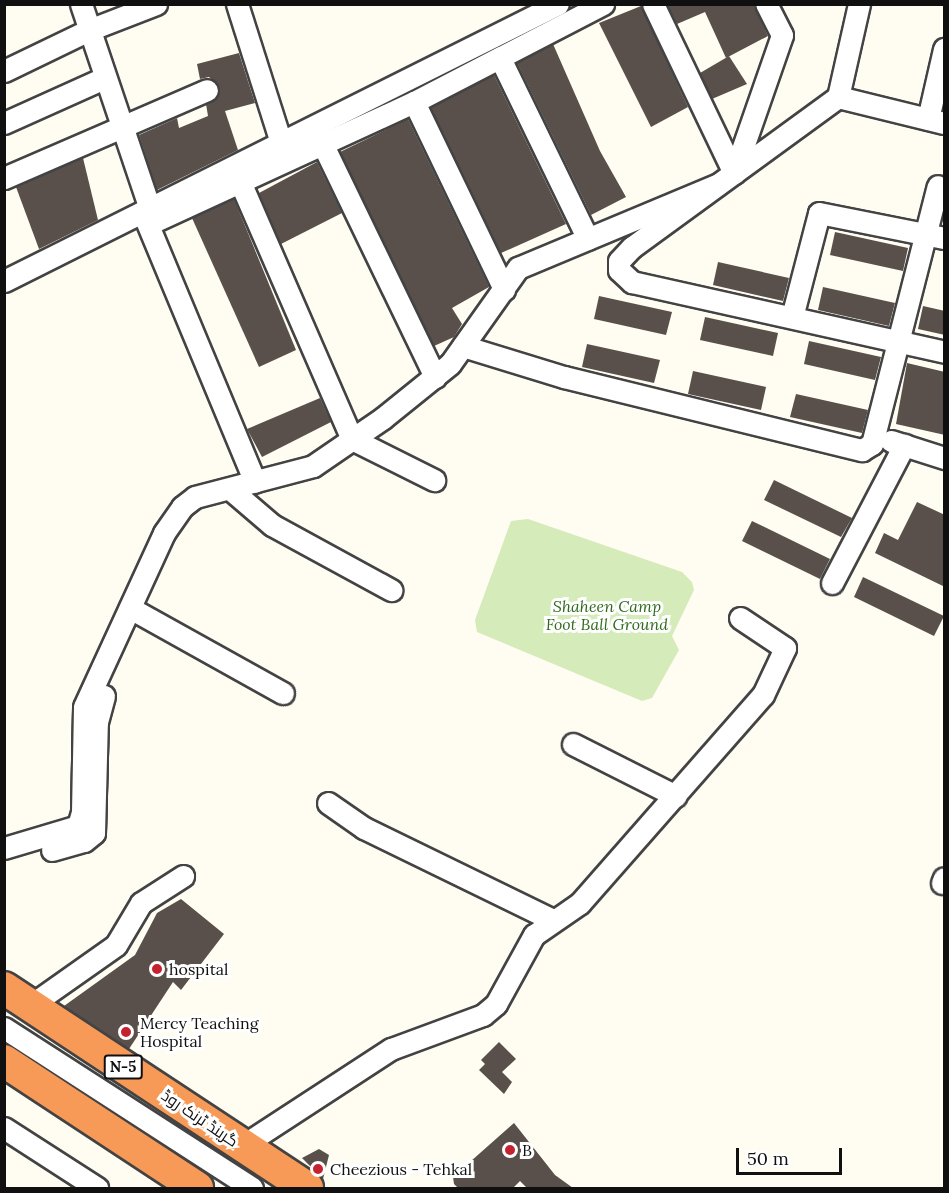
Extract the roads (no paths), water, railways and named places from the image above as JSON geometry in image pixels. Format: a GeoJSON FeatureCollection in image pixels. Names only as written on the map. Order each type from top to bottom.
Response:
{"type":"FeatureCollection","features":[{"type":"Feature","properties":{"kind":"highway","name":"گرینڈ ٹرنک روڈ"},"geometry":{"type":"LineString","coordinates":[[4,988],[307,1188]]}},
{"type":"Feature","properties":{"kind":"highway"},"geometry":{"type":"LineString","coordinates":[[4,1061],[197,1188]]}},
{"type":"Feature","properties":{"kind":"street"},"geometry":{"type":"LineString","coordinates":[[81,4],[121,128],[142,216],[255,482]]}},
{"type":"Feature","properties":{"kind":"street"},"geometry":{"type":"LineString","coordinates":[[4,71],[89,30],[156,4]]}},
{"type":"Feature","properties":{"kind":"street"},"geometry":{"type":"LineString","coordinates":[[237,4],[281,143]]}},
{"type":"Feature","properties":{"kind":"street"},"geometry":{"type":"LineString","coordinates":[[4,281],[142,216],[281,143],[558,4]]}},
{"type":"Feature","properties":{"kind":"street"},"geometry":{"type":"LineString","coordinates":[[142,216],[240,184],[322,143],[414,102],[603,4]]}},
{"type":"Feature","properties":{"kind":"street"},"geometry":{"type":"LineString","coordinates":[[652,4],[734,173]]}},
{"type":"Feature","properties":{"kind":"street"},"geometry":{"type":"LineString","coordinates":[[734,173],[782,34],[766,4]]}},
{"type":"Feature","properties":{"kind":"street"},"geometry":{"type":"LineString","coordinates":[[859,4],[838,97],[623,254],[619,261],[623,277],[945,352]]}},
{"type":"Feature","properties":{"kind":"street"},"geometry":{"type":"LineString","coordinates":[[838,97],[936,121],[945,49]]}},
{"type":"Feature","properties":{"kind":"street"},"geometry":{"type":"LineString","coordinates":[[500,58],[588,239]]}},
{"type":"Feature","properties":{"kind":"street"},"geometry":{"type":"LineString","coordinates":[[4,123],[104,78]]}},
{"type":"Feature","properties":{"kind":"street"},"geometry":{"type":"LineString","coordinates":[[4,178],[207,90]]}},
{"type":"Feature","properties":{"kind":"street"},"geometry":{"type":"LineString","coordinates":[[414,102],[504,289]]}},
{"type":"Feature","properties":{"kind":"street"},"geometry":{"type":"LineString","coordinates":[[322,143],[435,376]]}},
{"type":"Feature","properties":{"kind":"street"},"geometry":{"type":"LineString","coordinates":[[240,184],[352,439],[434,480]]}},
{"type":"Feature","properties":{"kind":"street"},"geometry":{"type":"LineString","coordinates":[[4,862],[70,846],[94,833],[99,708],[172,520],[195,497],[313,466],[435,376],[463,346],[518,268],[717,185]]}},
{"type":"Feature","properties":{"kind":"street"},"geometry":{"type":"LineString","coordinates":[[463,346],[564,377],[862,450],[872,444],[898,340],[935,236],[938,186]]}},
{"type":"Feature","properties":{"kind":"street"},"geometry":{"type":"LineString","coordinates":[[792,317],[819,213],[935,236]]}},
{"type":"Feature","properties":{"kind":"street"},"geometry":{"type":"LineString","coordinates":[[874,435],[945,458]]}},
{"type":"Feature","properties":{"kind":"street"},"geometry":{"type":"LineString","coordinates":[[832,583],[904,445]]}},
{"type":"Feature","properties":{"kind":"street"},"geometry":{"type":"LineString","coordinates":[[224,490],[272,525],[391,590]]}},
{"type":"Feature","properties":{"kind":"street"},"geometry":{"type":"LineString","coordinates":[[136,611],[283,693]]}},
{"type":"Feature","properties":{"kind":"street"},"geometry":{"type":"LineString","coordinates":[[4,848],[78,826],[82,812],[84,707],[136,611]]}},
{"type":"Feature","properties":{"kind":"street"},"geometry":{"type":"LineString","coordinates":[[242,1146],[391,1049],[483,1015],[503,995],[534,935],[580,903],[762,695],[784,653],[782,645],[740,618]]}},
{"type":"Feature","properties":{"kind":"street"},"geometry":{"type":"LineString","coordinates":[[573,744],[676,796]]}},
{"type":"Feature","properties":{"kind":"street"},"geometry":{"type":"LineString","coordinates":[[328,803],[364,828],[553,920]]}},
{"type":"Feature","properties":{"kind":"street"},"geometry":{"type":"LineString","coordinates":[[31,1005],[116,945],[141,903],[183,876]]}},
{"type":"Feature","properties":{"kind":"street"},"geometry":{"type":"LineString","coordinates":[[4,1028],[252,1188]]}},
{"type":"Feature","properties":{"kind":"street"},"geometry":{"type":"LineString","coordinates":[[4,1128],[97,1188]]}},
{"type":"Feature","properties":{"kind":"place","name":"hospital"},"geometry":{"type":"Point","coordinates":[157,969]}},
{"type":"Feature","properties":{"kind":"place","name":"Mercy Teaching Hospital"},"geometry":{"type":"Point","coordinates":[126,1032]}},
{"type":"Feature","properties":{"kind":"place","name":"B"},"geometry":{"type":"Point","coordinates":[510,1150]}},
{"type":"Feature","properties":{"kind":"place","name":"Cheezious - Tehkal"},"geometry":{"type":"Point","coordinates":[318,1169]}},
{"type":"Feature","properties":{"kind":"park label","name":"Shaheen Camp Foot Ball Ground"},"geometry":{"type":"Point","coordinates":[607,615]}}]}
